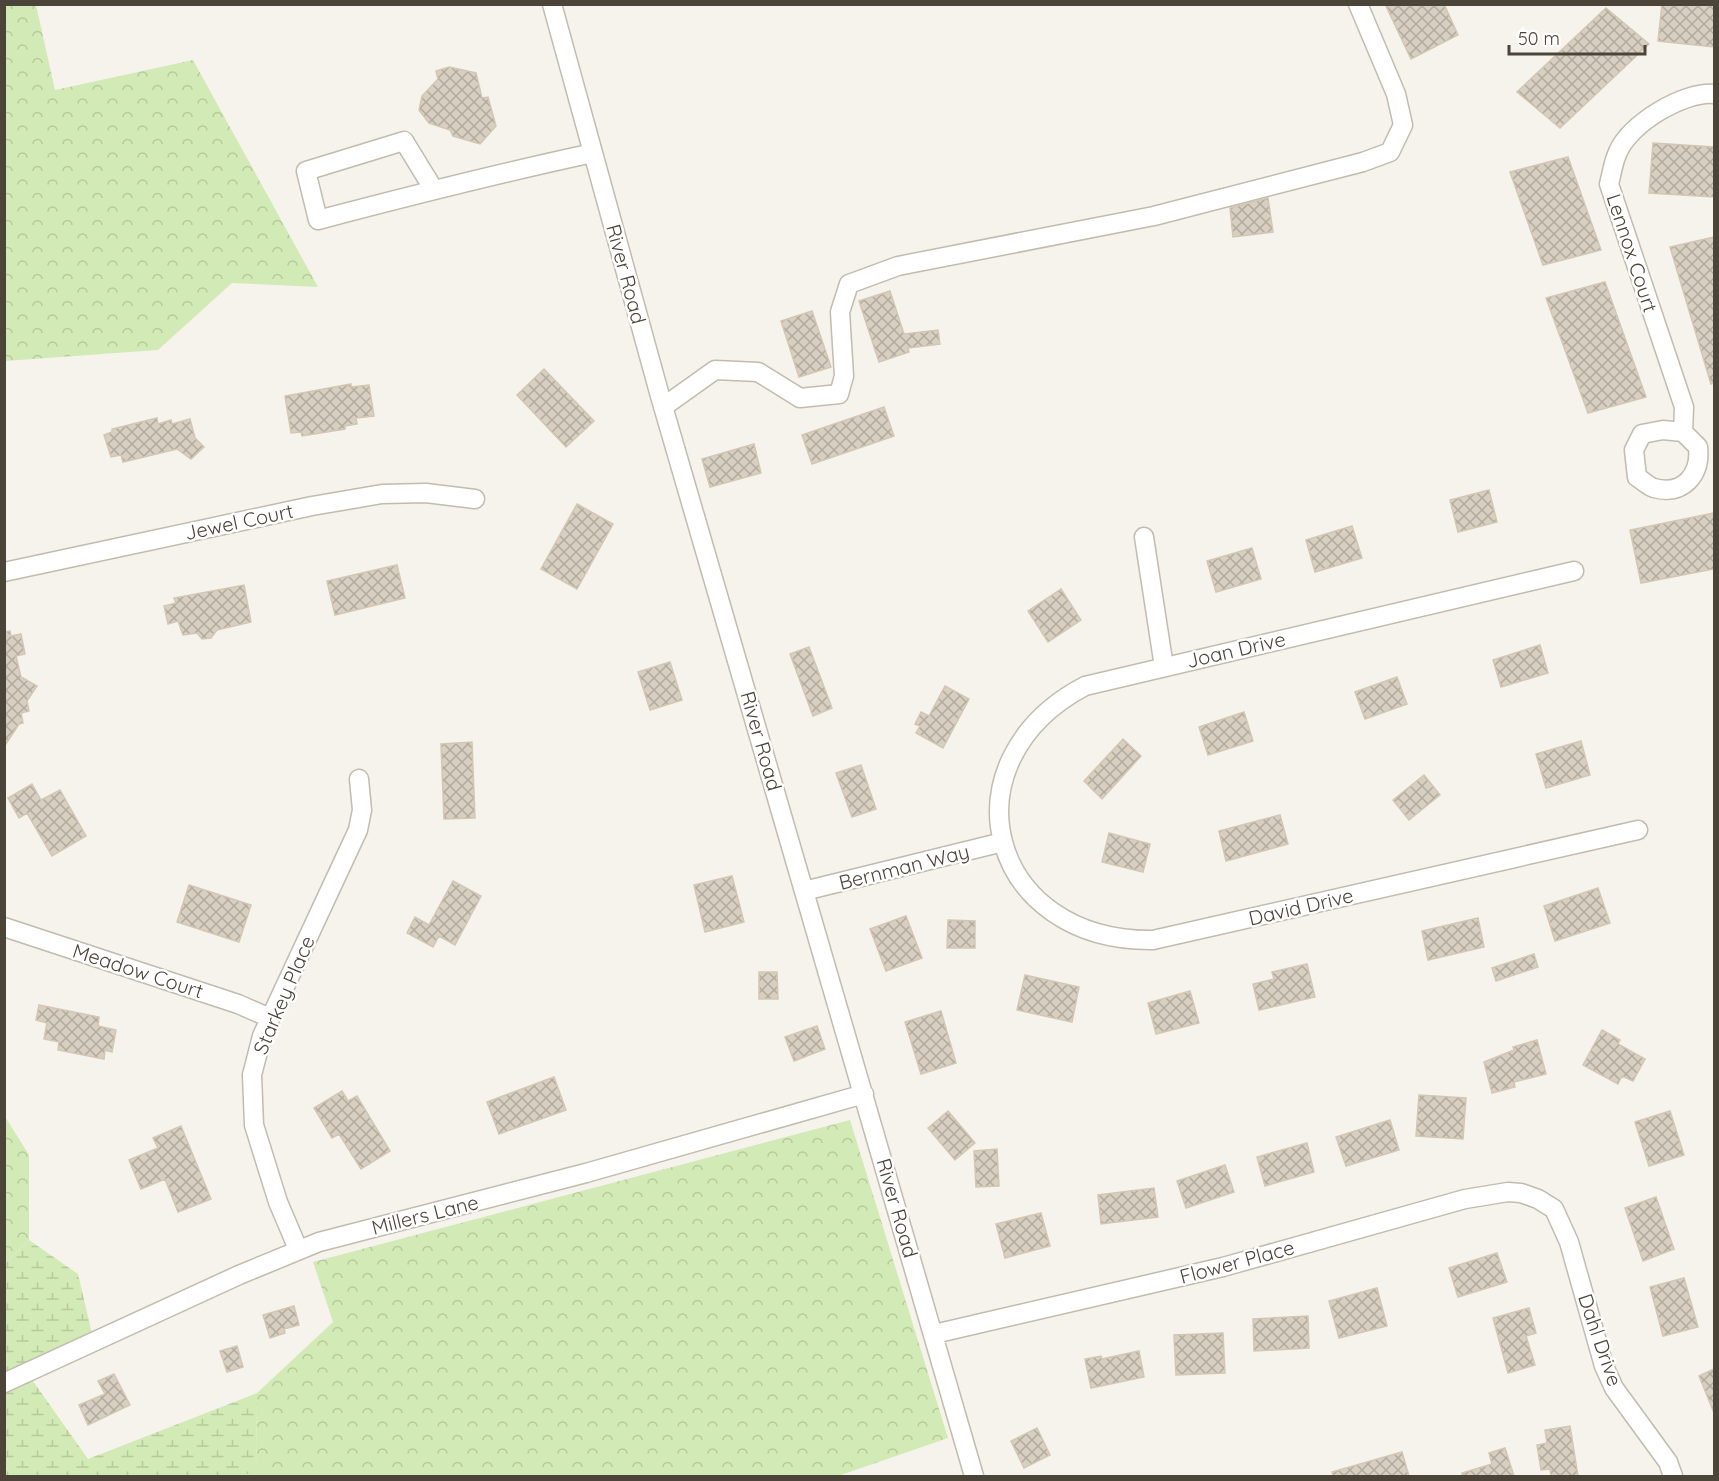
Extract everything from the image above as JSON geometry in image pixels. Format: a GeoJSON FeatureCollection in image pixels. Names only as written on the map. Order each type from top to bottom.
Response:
{"type":"FeatureCollection","features":[{"type":"Feature","properties":{"kind":"street","name":"River Road"},"geometry":{"type":"LineString","coordinates":[[552,4],[663,407],[974,1476]]}},
{"type":"Feature","properties":{"kind":"street"},"geometry":{"type":"LineString","coordinates":[[663,407],[715,370],[758,372],[800,398],[839,394],[844,376],[840,312],[849,284],[898,266],[1154,216],[1363,162],[1390,152],[1403,125],[1396,94],[1358,4]]}},
{"type":"Feature","properties":{"kind":"street","name":"Lennox Court"},"geometry":{"type":"LineString","coordinates":[[1683,432],[1684,407],[1609,184],[1618,150],[1643,122],[1674,101],[1704,93],[1714,94]]}},
{"type":"Feature","properties":{"kind":"street"},"geometry":{"type":"LineString","coordinates":[[434,190],[404,141],[306,171],[318,220],[593,153]]}},
{"type":"Feature","properties":{"kind":"street","name":"Jewel Court"},"geometry":{"type":"LineString","coordinates":[[4,572],[312,506],[382,494],[426,493],[475,499]]}},
{"type":"Feature","properties":{"kind":"street"},"geometry":{"type":"LineString","coordinates":[[1144,537],[1164,667]]}},
{"type":"Feature","properties":{"kind":"street","name":"Joan Drive"},"geometry":{"type":"LineString","coordinates":[[1003,842],[1000,813],[1002,788],[1009,764],[1027,732],[1043,713],[1063,698],[1085,686],[1574,572]]}},
{"type":"Feature","properties":{"kind":"street","name":"Starkey Place"},"geometry":{"type":"LineString","coordinates":[[298,1249],[278,1202],[254,1125],[252,1075],[262,1036],[358,830],[362,810],[359,778]]}},
{"type":"Feature","properties":{"kind":"street","name":"David Drive"},"geometry":{"type":"LineString","coordinates":[[1003,842],[1021,884],[1057,917],[1092,932],[1147,940],[1638,830]]}},
{"type":"Feature","properties":{"kind":"street","name":"Bernman Way"},"geometry":{"type":"LineString","coordinates":[[804,891],[1003,842]]}},
{"type":"Feature","properties":{"kind":"street","name":"Meadow Court"},"geometry":{"type":"LineString","coordinates":[[4,927],[238,1004],[270,1018]]}},
{"type":"Feature","properties":{"kind":"street","name":"Millers Lane"},"geometry":{"type":"LineString","coordinates":[[4,1383],[298,1249],[586,1173],[864,1094]]}},
{"type":"Feature","properties":{"kind":"street","name":"Flower Place"},"geometry":{"type":"LineString","coordinates":[[934,1334],[1223,1267],[1465,1199],[1508,1192],[1538,1199]]}},
{"type":"Feature","properties":{"kind":"street","name":"Dahl Drive"},"geometry":{"type":"LineString","coordinates":[[1538,1199],[1554,1209],[1569,1242],[1604,1366],[1614,1388],[1668,1462],[1674,1476]]}},
{"type":"Feature","properties":{"kind":"green space"},"geometry":{"type":"Polygon","coordinates":[[[5,4],[36,5],[55,90],[193,60],[318,287],[232,283],[158,350],[5,361],[5,4]]]}},
{"type":"Feature","properties":{"kind":"green space"},"geometry":{"type":"Polygon","coordinates":[[[4,1115],[29,1155],[29,1240],[5,1264],[4,1115]]]}},
{"type":"Feature","properties":{"kind":"green space"},"geometry":{"type":"Polygon","coordinates":[[[850,1120],[948,1438],[838,1476],[244,1476],[256,1468],[257,1393],[333,1322],[313,1262],[850,1120]]]}},
{"type":"Feature","properties":{"kind":"green space"},"geometry":{"type":"Polygon","coordinates":[[[29,1240],[78,1274],[94,1342],[28,1374],[88,1459],[257,1393],[256,1469],[244,1476],[5,1476],[5,1264],[29,1240]]]}},
{"type":"Feature","properties":{"kind":"building"},"geometry":{"type":"Polygon","coordinates":[[[1385,4],[1444,4],[1458,35],[1411,59],[1385,4]]]}},
{"type":"Feature","properties":{"kind":"building"},"geometry":{"type":"Polygon","coordinates":[[[1662,4],[1714,4],[1714,47],[1658,41],[1662,4]]]}},
{"type":"Feature","properties":{"kind":"building"},"geometry":{"type":"Polygon","coordinates":[[[1606,8],[1649,44],[1560,128],[1517,92],[1606,8]]]}},
{"type":"Feature","properties":{"kind":"building"},"geometry":{"type":"Polygon","coordinates":[[[449,67],[476,73],[482,98],[488,97],[496,126],[480,144],[453,136],[450,130],[429,123],[419,110],[422,96],[438,79],[436,71],[449,67]]]}},
{"type":"Feature","properties":{"kind":"building"},"geometry":{"type":"Polygon","coordinates":[[[1653,143],[1714,147],[1714,197],[1649,193],[1653,143]]]}},
{"type":"Feature","properties":{"kind":"building"},"geometry":{"type":"Polygon","coordinates":[[[1568,157],[1601,250],[1543,265],[1510,172],[1568,157]]]}},
{"type":"Feature","properties":{"kind":"building"},"geometry":{"type":"Polygon","coordinates":[[[1268,198],[1273,232],[1233,237],[1230,208],[1268,198]]]}},
{"type":"Feature","properties":{"kind":"building"},"geometry":{"type":"Polygon","coordinates":[[[1714,237],[1714,383],[1711,384],[1670,247],[1714,237]]]}},
{"type":"Feature","properties":{"kind":"building"},"geometry":{"type":"Polygon","coordinates":[[[1605,282],[1646,397],[1588,413],[1546,298],[1605,282]]]}},
{"type":"Feature","properties":{"kind":"building"},"geometry":{"type":"Polygon","coordinates":[[[890,291],[904,334],[938,330],[940,344],[908,348],[909,352],[879,362],[859,301],[890,291]]]}},
{"type":"Feature","properties":{"kind":"building"},"geometry":{"type":"Polygon","coordinates":[[[812,311],[831,367],[799,377],[781,321],[812,311]]]}},
{"type":"Feature","properties":{"kind":"building"},"geometry":{"type":"Polygon","coordinates":[[[544,369],[594,421],[566,447],[517,395],[544,369]]]}},
{"type":"Feature","properties":{"kind":"building"},"geometry":{"type":"Polygon","coordinates":[[[351,384],[351,387],[369,385],[374,416],[356,418],[357,424],[345,426],[345,429],[302,436],[301,432],[291,433],[285,396],[351,384]]]}},
{"type":"Feature","properties":{"kind":"building"},"geometry":{"type":"Polygon","coordinates":[[[884,407],[894,436],[812,464],[802,435],[884,407]]]}},
{"type":"Feature","properties":{"kind":"building"},"geometry":{"type":"Polygon","coordinates":[[[157,418],[158,424],[171,420],[172,424],[190,419],[195,438],[204,447],[191,459],[177,449],[123,462],[121,455],[111,457],[104,435],[112,432],[112,429],[157,418]]]}},
{"type":"Feature","properties":{"kind":"building"},"geometry":{"type":"Polygon","coordinates":[[[754,444],[761,473],[710,487],[702,459],[754,444]]]}},
{"type":"Feature","properties":{"kind":"building"},"geometry":{"type":"Polygon","coordinates":[[[1489,490],[1497,522],[1458,532],[1450,500],[1489,490]]]}},
{"type":"Feature","properties":{"kind":"building"},"geometry":{"type":"Polygon","coordinates":[[[577,504],[613,524],[577,589],[541,569],[577,504]]]}},
{"type":"Feature","properties":{"kind":"building"},"geometry":{"type":"Polygon","coordinates":[[[1714,513],[1714,569],[1641,583],[1630,530],[1714,513]]]}},
{"type":"Feature","properties":{"kind":"building"},"geometry":{"type":"Polygon","coordinates":[[[1352,526],[1362,558],[1315,572],[1306,540],[1352,526]]]}},
{"type":"Feature","properties":{"kind":"building"},"geometry":{"type":"Polygon","coordinates":[[[1252,548],[1261,579],[1216,592],[1207,561],[1252,548]]]}},
{"type":"Feature","properties":{"kind":"building"},"geometry":{"type":"Polygon","coordinates":[[[397,565],[405,598],[335,615],[327,581],[397,565]]]}},
{"type":"Feature","properties":{"kind":"building"},"geometry":{"type":"Polygon","coordinates":[[[244,585],[251,622],[217,630],[211,638],[202,639],[197,633],[183,635],[178,621],[168,624],[164,606],[176,603],[174,598],[244,585]]]}},
{"type":"Feature","properties":{"kind":"building"},"geometry":{"type":"Polygon","coordinates":[[[1061,589],[1081,620],[1048,642],[1028,611],[1061,589]]]}},
{"type":"Feature","properties":{"kind":"building"},"geometry":{"type":"Polygon","coordinates":[[[10,631],[11,636],[21,634],[25,654],[16,656],[21,677],[37,686],[27,701],[29,711],[21,713],[23,723],[19,724],[4,747],[4,632],[10,631]]]}},
{"type":"Feature","properties":{"kind":"building"},"geometry":{"type":"Polygon","coordinates":[[[1540,645],[1548,673],[1501,687],[1493,660],[1540,645]]]}},
{"type":"Feature","properties":{"kind":"building"},"geometry":{"type":"Polygon","coordinates":[[[809,647],[832,708],[813,716],[790,654],[809,647]]]}},
{"type":"Feature","properties":{"kind":"building"},"geometry":{"type":"Polygon","coordinates":[[[670,662],[682,700],[650,710],[638,672],[670,662]]]}},
{"type":"Feature","properties":{"kind":"building"},"geometry":{"type":"Polygon","coordinates":[[[1397,677],[1407,704],[1365,719],[1355,692],[1397,677]]]}},
{"type":"Feature","properties":{"kind":"building"},"geometry":{"type":"Polygon","coordinates":[[[945,686],[969,699],[943,748],[916,733],[920,726],[915,724],[921,712],[929,716],[945,686]]]}},
{"type":"Feature","properties":{"kind":"building"},"geometry":{"type":"Polygon","coordinates":[[[1244,712],[1253,741],[1208,755],[1199,727],[1244,712]]]}},
{"type":"Feature","properties":{"kind":"building"},"geometry":{"type":"Polygon","coordinates":[[[1123,739],[1141,756],[1102,799],[1084,781],[1123,739]]]}},
{"type":"Feature","properties":{"kind":"building"},"geometry":{"type":"Polygon","coordinates":[[[1581,741],[1590,775],[1546,788],[1536,754],[1581,741]]]}},
{"type":"Feature","properties":{"kind":"building"},"geometry":{"type":"Polygon","coordinates":[[[472,742],[475,818],[444,819],[441,744],[472,742]]]}},
{"type":"Feature","properties":{"kind":"building"},"geometry":{"type":"Polygon","coordinates":[[[861,765],[876,809],[852,817],[836,773],[861,765]]]}},
{"type":"Feature","properties":{"kind":"building"},"geometry":{"type":"Polygon","coordinates":[[[1424,775],[1440,795],[1409,820],[1393,800],[1424,775]]]}},
{"type":"Feature","properties":{"kind":"building"},"geometry":{"type":"Polygon","coordinates":[[[32,784],[41,800],[60,790],[86,836],[52,856],[27,813],[19,818],[8,798],[32,784]]]}},
{"type":"Feature","properties":{"kind":"building"},"geometry":{"type":"Polygon","coordinates":[[[1280,815],[1288,844],[1226,861],[1219,831],[1280,815]]]}},
{"type":"Feature","properties":{"kind":"building"},"geometry":{"type":"Polygon","coordinates":[[[1109,833],[1150,844],[1143,872],[1102,862],[1109,833]]]}},
{"type":"Feature","properties":{"kind":"building"},"geometry":{"type":"Polygon","coordinates":[[[732,876],[744,922],[705,932],[694,885],[732,876]]]}},
{"type":"Feature","properties":{"kind":"building"},"geometry":{"type":"Polygon","coordinates":[[[453,881],[481,896],[455,945],[439,936],[433,947],[407,933],[415,917],[429,925],[453,881]]]}},
{"type":"Feature","properties":{"kind":"building"},"geometry":{"type":"Polygon","coordinates":[[[189,885],[251,905],[239,942],[177,922],[189,885]]]}},
{"type":"Feature","properties":{"kind":"building"},"geometry":{"type":"Polygon","coordinates":[[[1598,888],[1610,923],[1555,941],[1544,906],[1598,888]]]}},
{"type":"Feature","properties":{"kind":"building"},"geometry":{"type":"Polygon","coordinates":[[[906,916],[922,958],[886,971],[870,929],[906,916]]]}},
{"type":"Feature","properties":{"kind":"building"},"geometry":{"type":"Polygon","coordinates":[[[1478,918],[1484,947],[1428,960],[1422,931],[1478,918]]]}},
{"type":"Feature","properties":{"kind":"building"},"geometry":{"type":"Polygon","coordinates":[[[948,920],[975,921],[975,948],[947,948],[948,920]]]}},
{"type":"Feature","properties":{"kind":"building"},"geometry":{"type":"Polygon","coordinates":[[[1534,954],[1538,967],[1496,981],[1492,968],[1534,954]]]}},
{"type":"Feature","properties":{"kind":"building"},"geometry":{"type":"Polygon","coordinates":[[[1307,964],[1315,997],[1259,1010],[1253,984],[1274,979],[1272,972],[1307,964]]]}},
{"type":"Feature","properties":{"kind":"building"},"geometry":{"type":"Polygon","coordinates":[[[759,972],[777,972],[778,999],[759,999],[759,972]]]}},
{"type":"Feature","properties":{"kind":"building"},"geometry":{"type":"Polygon","coordinates":[[[1025,975],[1079,987],[1072,1022],[1017,1010],[1025,975]]]}},
{"type":"Feature","properties":{"kind":"building"},"geometry":{"type":"Polygon","coordinates":[[[1190,991],[1199,1023],[1156,1034],[1148,1003],[1190,991]]]}},
{"type":"Feature","properties":{"kind":"building"},"geometry":{"type":"Polygon","coordinates":[[[39,1005],[99,1017],[98,1026],[116,1030],[112,1052],[105,1050],[104,1059],[58,1050],[59,1042],[44,1039],[47,1023],[36,1020],[39,1005]]]}},
{"type":"Feature","properties":{"kind":"building"},"geometry":{"type":"Polygon","coordinates":[[[941,1011],[956,1063],[921,1074],[905,1022],[941,1011]]]}},
{"type":"Feature","properties":{"kind":"building"},"geometry":{"type":"Polygon","coordinates":[[[817,1026],[825,1049],[794,1061],[785,1037],[817,1026]]]}},
{"type":"Feature","properties":{"kind":"building"},"geometry":{"type":"Polygon","coordinates":[[[1602,1030],[1620,1040],[1618,1044],[1645,1059],[1633,1081],[1622,1076],[1618,1084],[1583,1065],[1602,1030]]]}},
{"type":"Feature","properties":{"kind":"building"},"geometry":{"type":"Polygon","coordinates":[[[1537,1040],[1546,1074],[1514,1082],[1515,1087],[1492,1093],[1484,1062],[1514,1050],[1513,1047],[1537,1040]]]}},
{"type":"Feature","properties":{"kind":"building"},"geometry":{"type":"Polygon","coordinates":[[[554,1077],[566,1110],[499,1134],[487,1102],[554,1077]]]}},
{"type":"Feature","properties":{"kind":"building"},"geometry":{"type":"Polygon","coordinates":[[[342,1091],[348,1101],[357,1096],[390,1151],[361,1169],[339,1134],[332,1138],[314,1108],[342,1091]]]}},
{"type":"Feature","properties":{"kind":"building"},"geometry":{"type":"Polygon","coordinates":[[[1419,1095],[1466,1098],[1463,1139],[1416,1136],[1419,1095]]]}},
{"type":"Feature","properties":{"kind":"building"},"geometry":{"type":"Polygon","coordinates":[[[948,1111],[975,1143],[955,1160],[928,1128],[948,1111]]]}},
{"type":"Feature","properties":{"kind":"building"},"geometry":{"type":"Polygon","coordinates":[[[1670,1111],[1684,1155],[1649,1166],[1635,1122],[1670,1111]]]}},
{"type":"Feature","properties":{"kind":"building"},"geometry":{"type":"Polygon","coordinates":[[[1390,1120],[1399,1150],[1346,1166],[1336,1137],[1390,1120]]]}},
{"type":"Feature","properties":{"kind":"building"},"geometry":{"type":"Polygon","coordinates":[[[181,1126],[211,1199],[178,1212],[165,1179],[141,1189],[129,1160],[158,1148],[153,1138],[181,1126]]]}},
{"type":"Feature","properties":{"kind":"building"},"geometry":{"type":"Polygon","coordinates":[[[1307,1143],[1314,1172],[1265,1186],[1257,1157],[1307,1143]]]}},
{"type":"Feature","properties":{"kind":"building"},"geometry":{"type":"Polygon","coordinates":[[[997,1149],[999,1186],[976,1187],[974,1151],[997,1149]]]}},
{"type":"Feature","properties":{"kind":"building"},"geometry":{"type":"Polygon","coordinates":[[[1225,1165],[1234,1192],[1186,1208],[1177,1181],[1225,1165]]]}},
{"type":"Feature","properties":{"kind":"building"},"geometry":{"type":"Polygon","coordinates":[[[1154,1188],[1158,1217],[1101,1224],[1098,1195],[1154,1188]]]}},
{"type":"Feature","properties":{"kind":"building"},"geometry":{"type":"Polygon","coordinates":[[[1656,1197],[1674,1249],[1643,1261],[1625,1208],[1656,1197]]]}},
{"type":"Feature","properties":{"kind":"building"},"geometry":{"type":"Polygon","coordinates":[[[1041,1213],[1050,1246],[1005,1258],[996,1224],[1041,1213]]]}},
{"type":"Feature","properties":{"kind":"building"},"geometry":{"type":"Polygon","coordinates":[[[1497,1253],[1507,1282],[1458,1297],[1449,1268],[1497,1253]]]}},
{"type":"Feature","properties":{"kind":"building"},"geometry":{"type":"Polygon","coordinates":[[[1684,1278],[1698,1327],[1663,1336],[1650,1287],[1684,1278]]]}},
{"type":"Feature","properties":{"kind":"building"},"geometry":{"type":"Polygon","coordinates":[[[1377,1288],[1387,1326],[1339,1338],[1329,1301],[1377,1288]]]}},
{"type":"Feature","properties":{"kind":"building"},"geometry":{"type":"Polygon","coordinates":[[[294,1306],[299,1325],[284,1329],[285,1333],[270,1338],[263,1315],[294,1306]]]}},
{"type":"Feature","properties":{"kind":"building"},"geometry":{"type":"Polygon","coordinates":[[[1529,1308],[1536,1333],[1526,1336],[1535,1365],[1508,1373],[1493,1318],[1529,1308]]]}},
{"type":"Feature","properties":{"kind":"building"},"geometry":{"type":"Polygon","coordinates":[[[1308,1316],[1309,1348],[1254,1351],[1253,1319],[1308,1316]]]}},
{"type":"Feature","properties":{"kind":"building"},"geometry":{"type":"Polygon","coordinates":[[[1223,1333],[1225,1373],[1176,1375],[1174,1335],[1223,1333]]]}},
{"type":"Feature","properties":{"kind":"building"},"geometry":{"type":"Polygon","coordinates":[[[237,1346],[243,1367],[227,1372],[220,1351],[237,1346]]]}},
{"type":"Feature","properties":{"kind":"building"},"geometry":{"type":"Polygon","coordinates":[[[1139,1351],[1144,1377],[1091,1388],[1085,1359],[1101,1356],[1102,1359],[1139,1351]]]}},
{"type":"Feature","properties":{"kind":"building"},"geometry":{"type":"Polygon","coordinates":[[[1714,1369],[1714,1413],[1699,1376],[1714,1369]]]}},
{"type":"Feature","properties":{"kind":"building"},"geometry":{"type":"Polygon","coordinates":[[[114,1374],[130,1405],[88,1425],[79,1405],[105,1394],[98,1381],[114,1374]]]}},
{"type":"Feature","properties":{"kind":"building"},"geometry":{"type":"Polygon","coordinates":[[[1570,1426],[1578,1476],[1551,1476],[1550,1469],[1541,1470],[1537,1445],[1547,1443],[1545,1430],[1570,1426]]]}},
{"type":"Feature","properties":{"kind":"building"},"geometry":{"type":"Polygon","coordinates":[[[1037,1428],[1050,1455],[1024,1468],[1011,1441],[1037,1428]]]}},
{"type":"Feature","properties":{"kind":"building"},"geometry":{"type":"Polygon","coordinates":[[[1505,1448],[1514,1476],[1462,1476],[1462,1473],[1492,1464],[1489,1453],[1505,1448]]]}},
{"type":"Feature","properties":{"kind":"building"},"geometry":{"type":"Polygon","coordinates":[[[1402,1452],[1409,1476],[1333,1476],[1332,1472],[1402,1452]]]}}]}
